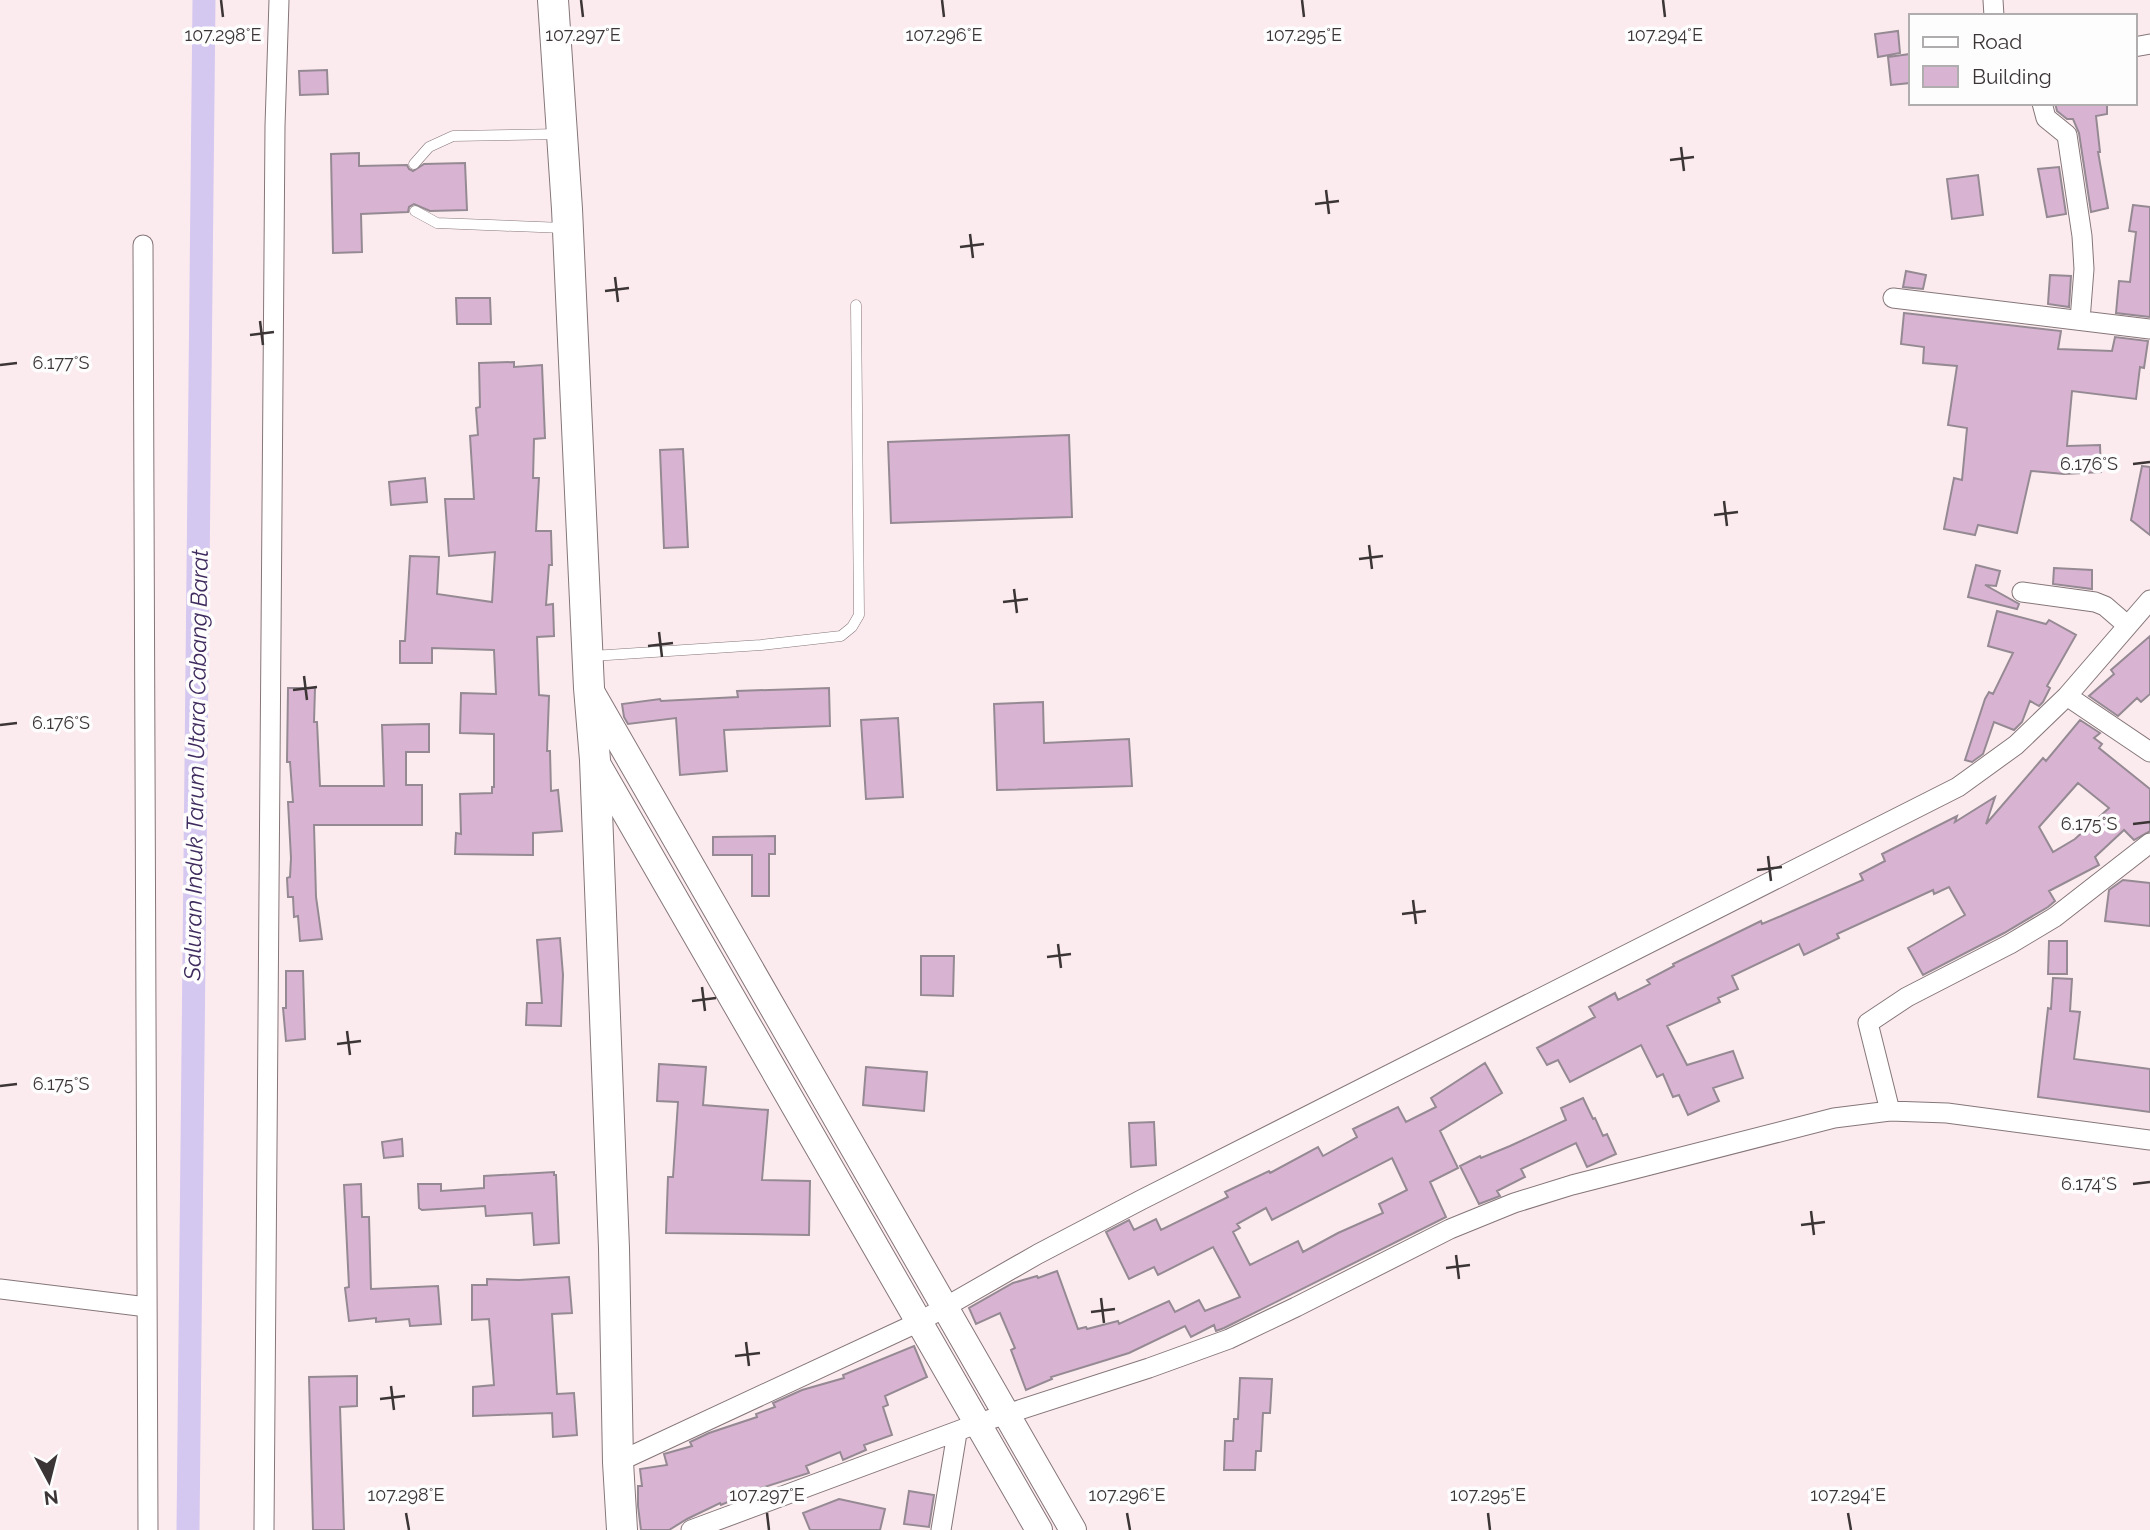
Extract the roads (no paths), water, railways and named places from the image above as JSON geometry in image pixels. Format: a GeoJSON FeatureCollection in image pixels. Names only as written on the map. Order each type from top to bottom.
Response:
{"type":"FeatureCollection","features":[{"type":"Feature","properties":{"kind":"main road"},"geometry":{"type":"LineString","coordinates":[[553,0],[568,228],[589,688],[595,760],[622,1530]]}},
{"type":"Feature","properties":{"kind":"street"},"geometry":{"type":"LineString","coordinates":[[264,1530],[275,125],[279,0]]}},
{"type":"Feature","properties":{"kind":"street"},"geometry":{"type":"LineString","coordinates":[[2043,105],[2046,118],[2067,135],[2082,236],[2084,269],[2080,320]]}},
{"type":"Feature","properties":{"kind":"street"},"geometry":{"type":"LineString","coordinates":[[143,246],[148,1530]]}},
{"type":"Feature","properties":{"kind":"street"},"geometry":{"type":"LineString","coordinates":[[1892,298],[2150,329]]}},
{"type":"Feature","properties":{"kind":"street"},"geometry":{"type":"LineString","coordinates":[[2022,592],[2095,602],[2105,606],[2127,625]]}},
{"type":"Feature","properties":{"kind":"street"},"geometry":{"type":"LineString","coordinates":[[618,1462],[919,1322],[1153,1193],[1958,787],[2016,745],[2067,696],[2150,600]]}},
{"type":"Feature","properties":{"kind":"street"},"geometry":{"type":"LineString","coordinates":[[589,688],[1073,1530]]}},
{"type":"Feature","properties":{"kind":"street"},"geometry":{"type":"LineString","coordinates":[[2067,696],[2150,752]]}},
{"type":"Feature","properties":{"kind":"street"},"geometry":{"type":"LineString","coordinates":[[595,760],[919,1322],[968,1428],[1040,1530]]}},
{"type":"Feature","properties":{"kind":"street"},"geometry":{"type":"LineString","coordinates":[[1890,1111],[1868,1023],[1907,997],[2010,944],[2055,917],[2150,843]]}},
{"type":"Feature","properties":{"kind":"street"},"geometry":{"type":"LineString","coordinates":[[691,1530],[1007,1413],[1149,1368],[1229,1339],[1450,1229],[1514,1203],[1572,1185],[1833,1118],[1890,1111],[1947,1113],[2150,1140]]}},
{"type":"Feature","properties":{"kind":"street"},"geometry":{"type":"LineString","coordinates":[[0,1289],[147,1307]]}},
{"type":"Feature","properties":{"kind":"street"},"geometry":{"type":"LineString","coordinates":[[941,1530],[968,1428]]}},
{"type":"Feature","properties":{"kind":"lane"},"geometry":{"type":"LineString","coordinates":[[414,164],[429,146],[453,136],[562,134]]}},
{"type":"Feature","properties":{"kind":"lane"},"geometry":{"type":"LineString","coordinates":[[415,211],[437,223],[568,228]]}},
{"type":"Feature","properties":{"kind":"lane"},"geometry":{"type":"LineString","coordinates":[[588,656],[774,644],[841,636],[852,627],[859,615],[856,305]]}},
{"type":"Feature","properties":{"kind":"waterway","name":"Saluran Induk Tarum Utara Cabang Barat"},"geometry":{"type":"LineString","coordinates":[[188,1530],[204,0]]}}]}
